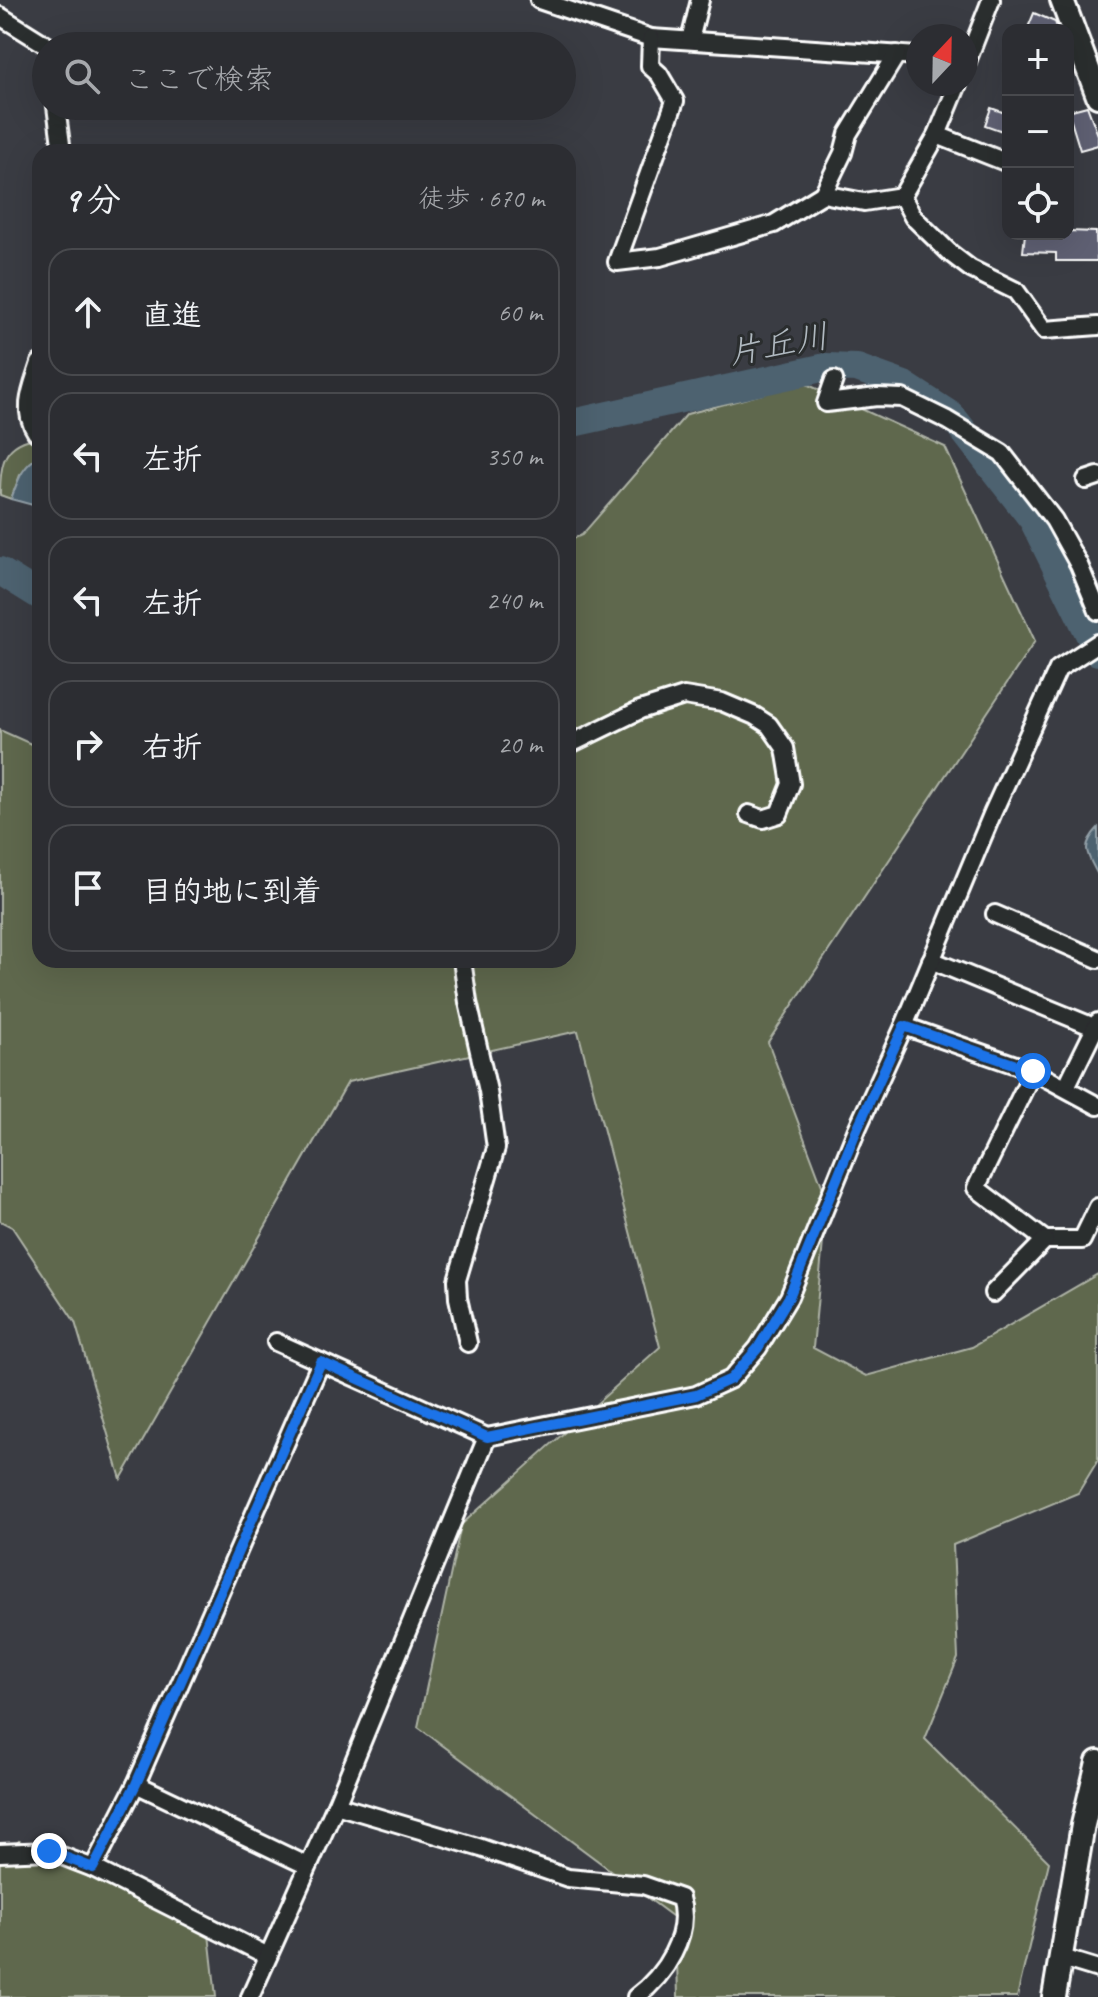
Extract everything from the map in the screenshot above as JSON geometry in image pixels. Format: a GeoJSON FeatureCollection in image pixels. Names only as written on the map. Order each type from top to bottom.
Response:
{"type":"FeatureCollection","features":[{"type":"Feature","properties":{"kind":"street"},"geometry":{"type":"LineString","coordinates":[[539,0],[651,38],[906,55]]}},
{"type":"Feature","properties":{"kind":"street"},"geometry":{"type":"LineString","coordinates":[[690,40],[700,0]]}},
{"type":"Feature","properties":{"kind":"street"},"geometry":{"type":"LineString","coordinates":[[978,32],[991,0]]}},
{"type":"Feature","properties":{"kind":"street"},"geometry":{"type":"LineString","coordinates":[[1062,0],[1092,71],[1098,96]]}},
{"type":"Feature","properties":{"kind":"street"},"geometry":{"type":"LineString","coordinates":[[0,16],[32,36]]}},
{"type":"Feature","properties":{"kind":"street"},"geometry":{"type":"LineString","coordinates":[[651,38],[650,66],[659,74],[675,101],[617,262],[660,257],[774,224],[823,194],[843,153],[848,134],[897,54]]}},
{"type":"Feature","properties":{"kind":"street"},"geometry":{"type":"LineString","coordinates":[[902,196],[937,135],[953,96]]}},
{"type":"Feature","properties":{"kind":"street"},"geometry":{"type":"LineString","coordinates":[[58,120],[61,144]]}},
{"type":"Feature","properties":{"kind":"street"},"geometry":{"type":"LineString","coordinates":[[937,135],[1002,161]]}},
{"type":"Feature","properties":{"kind":"street"},"geometry":{"type":"LineString","coordinates":[[823,194],[864,202],[902,196]]}},
{"type":"Feature","properties":{"kind":"street"},"geometry":{"type":"LineString","coordinates":[[902,196],[913,217],[950,253],[971,269],[1016,291],[1044,330],[1098,326]]}},
{"type":"Feature","properties":{"kind":"street"},"geometry":{"type":"LineString","coordinates":[[834,380],[826,403],[877,397],[902,398],[947,420],[1002,453],[1054,520],[1079,565],[1098,611]]}},
{"type":"Feature","properties":{"kind":"street"},"geometry":{"type":"LineString","coordinates":[[32,387],[28,399],[32,426]]}},
{"type":"Feature","properties":{"kind":"street"},"geometry":{"type":"LineString","coordinates":[[276,1342],[487,1437],[696,1395],[731,1379],[758,1348],[789,1297],[857,1129],[1058,669],[1098,643]]}},
{"type":"Feature","properties":{"kind":"street"},"geometry":{"type":"LineString","coordinates":[[576,741],[640,710],[684,696],[722,702],[769,725],[785,748],[791,784],[779,814],[763,819],[749,814]]}},
{"type":"Feature","properties":{"kind":"street"},"geometry":{"type":"LineString","coordinates":[[995,914],[1098,959]]}},
{"type":"Feature","properties":{"kind":"street"},"geometry":{"type":"LineString","coordinates":[[931,960],[1097,1025],[1066,1087]]}},
{"type":"Feature","properties":{"kind":"street"},"geometry":{"type":"LineString","coordinates":[[464,968],[496,1148],[457,1280],[468,1343]]}},
{"type":"Feature","properties":{"kind":"street"},"geometry":{"type":"LineString","coordinates":[[904,1026],[1033,1071],[1098,1106]]}},
{"type":"Feature","properties":{"kind":"street"},"geometry":{"type":"LineString","coordinates":[[1033,1071],[976,1188],[1045,1240],[1082,1240],[1098,1207]]}},
{"type":"Feature","properties":{"kind":"street"},"geometry":{"type":"LineString","coordinates":[[993,1293],[1045,1240]]}},
{"type":"Feature","properties":{"kind":"street"},"geometry":{"type":"LineString","coordinates":[[93,1868],[136,1784],[321,1362]]}},
{"type":"Feature","properties":{"kind":"street"},"geometry":{"type":"LineString","coordinates":[[250,1997],[336,1805],[487,1437]]}},
{"type":"Feature","properties":{"kind":"street"},"geometry":{"type":"LineString","coordinates":[[1054,1997],[1083,1825],[1098,1762]]}},
{"type":"Feature","properties":{"kind":"street"},"geometry":{"type":"LineString","coordinates":[[136,1784],[308,1866]]}},
{"type":"Feature","properties":{"kind":"street"},"geometry":{"type":"LineString","coordinates":[[336,1805],[481,1848],[568,1878],[643,1885],[680,1898],[684,1909],[680,1933],[667,1967],[636,1997]]}},
{"type":"Feature","properties":{"kind":"street"},"geometry":{"type":"LineString","coordinates":[[0,1853],[49,1851],[93,1868],[268,1956]]}},
{"type":"Feature","properties":{"kind":"street"},"geometry":{"type":"LineString","coordinates":[[1062,1958],[1098,1969]]}},
{"type":"Feature","properties":{"kind":"green space"},"geometry":{"type":"Polygon","coordinates":[[[804,383],[945,447],[1035,641],[768,1042],[827,1199],[813,1348],[866,1376],[972,1347],[1098,1274],[1098,1460],[1078,1493],[953,1545],[958,1658],[925,1739],[1049,1862],[1017,1997],[678,1997],[676,1919],[418,1727],[461,1525],[660,1347],[578,1031],[348,1082],[121,1479],[75,1322],[12,1227],[0,1221],[0,730],[32,744],[32,968],[576,968],[576,538],[582,535],[687,414],[804,383]]]}},
{"type":"Feature","properties":{"kind":"green space"},"geometry":{"type":"Polygon","coordinates":[[[32,439],[32,464],[20,475],[11,499],[0,495],[6,456],[11,449],[32,439]]]}},
{"type":"Feature","properties":{"kind":"green space"},"geometry":{"type":"Polygon","coordinates":[[[19,1841],[209,1934],[216,1997],[0,1997],[0,1860],[19,1841]]]}},
{"type":"Feature","properties":{"kind":"water"},"geometry":{"type":"Polygon","coordinates":[[[32,462],[32,505],[11,499],[25,469],[32,462]]]}},
{"type":"Feature","properties":{"kind":"water"},"geometry":{"type":"Polygon","coordinates":[[[1098,828],[1098,875],[1087,846],[1098,828]]]}},
{"type":"Feature","properties":{"kind":"building"},"geometry":{"type":"Polygon","coordinates":[[[1034,13],[1056,24],[1029,24],[1034,13]]]}},
{"type":"Feature","properties":{"kind":"building"},"geometry":{"type":"Polygon","coordinates":[[[1087,106],[1098,135],[1098,145],[1080,150],[1074,130],[1074,109],[1087,106]]]}},
{"type":"Feature","properties":{"kind":"building"},"geometry":{"type":"Polygon","coordinates":[[[991,108],[1002,112],[1002,131],[985,125],[991,108]]]}},
{"type":"Feature","properties":{"kind":"building"},"geometry":{"type":"Polygon","coordinates":[[[1074,231],[1096,232],[1097,261],[1056,261],[1056,253],[1023,252],[1024,240],[1074,240],[1074,231]]]}},
{"type":"Feature","properties":{"kind":"waterway","name":"片丘川"},"geometry":{"type":"LineString","coordinates":[[576,422],[826,367],[857,368],[904,385],[952,416],[1033,520],[1098,652]]}},
{"type":"Feature","properties":{"kind":"waterway","name":"片丘川"},"geometry":{"type":"LineString","coordinates":[[0,571],[32,591]]}},
{"type":"Feature","properties":{"kind":"route"},"geometry":{"type":"LineString","coordinates":[[49,1851],[93,1868],[136,1784],[321,1362],[487,1437],[696,1395],[731,1379],[758,1348],[789,1297],[857,1129],[904,1026],[1033,1071]]}}]}
